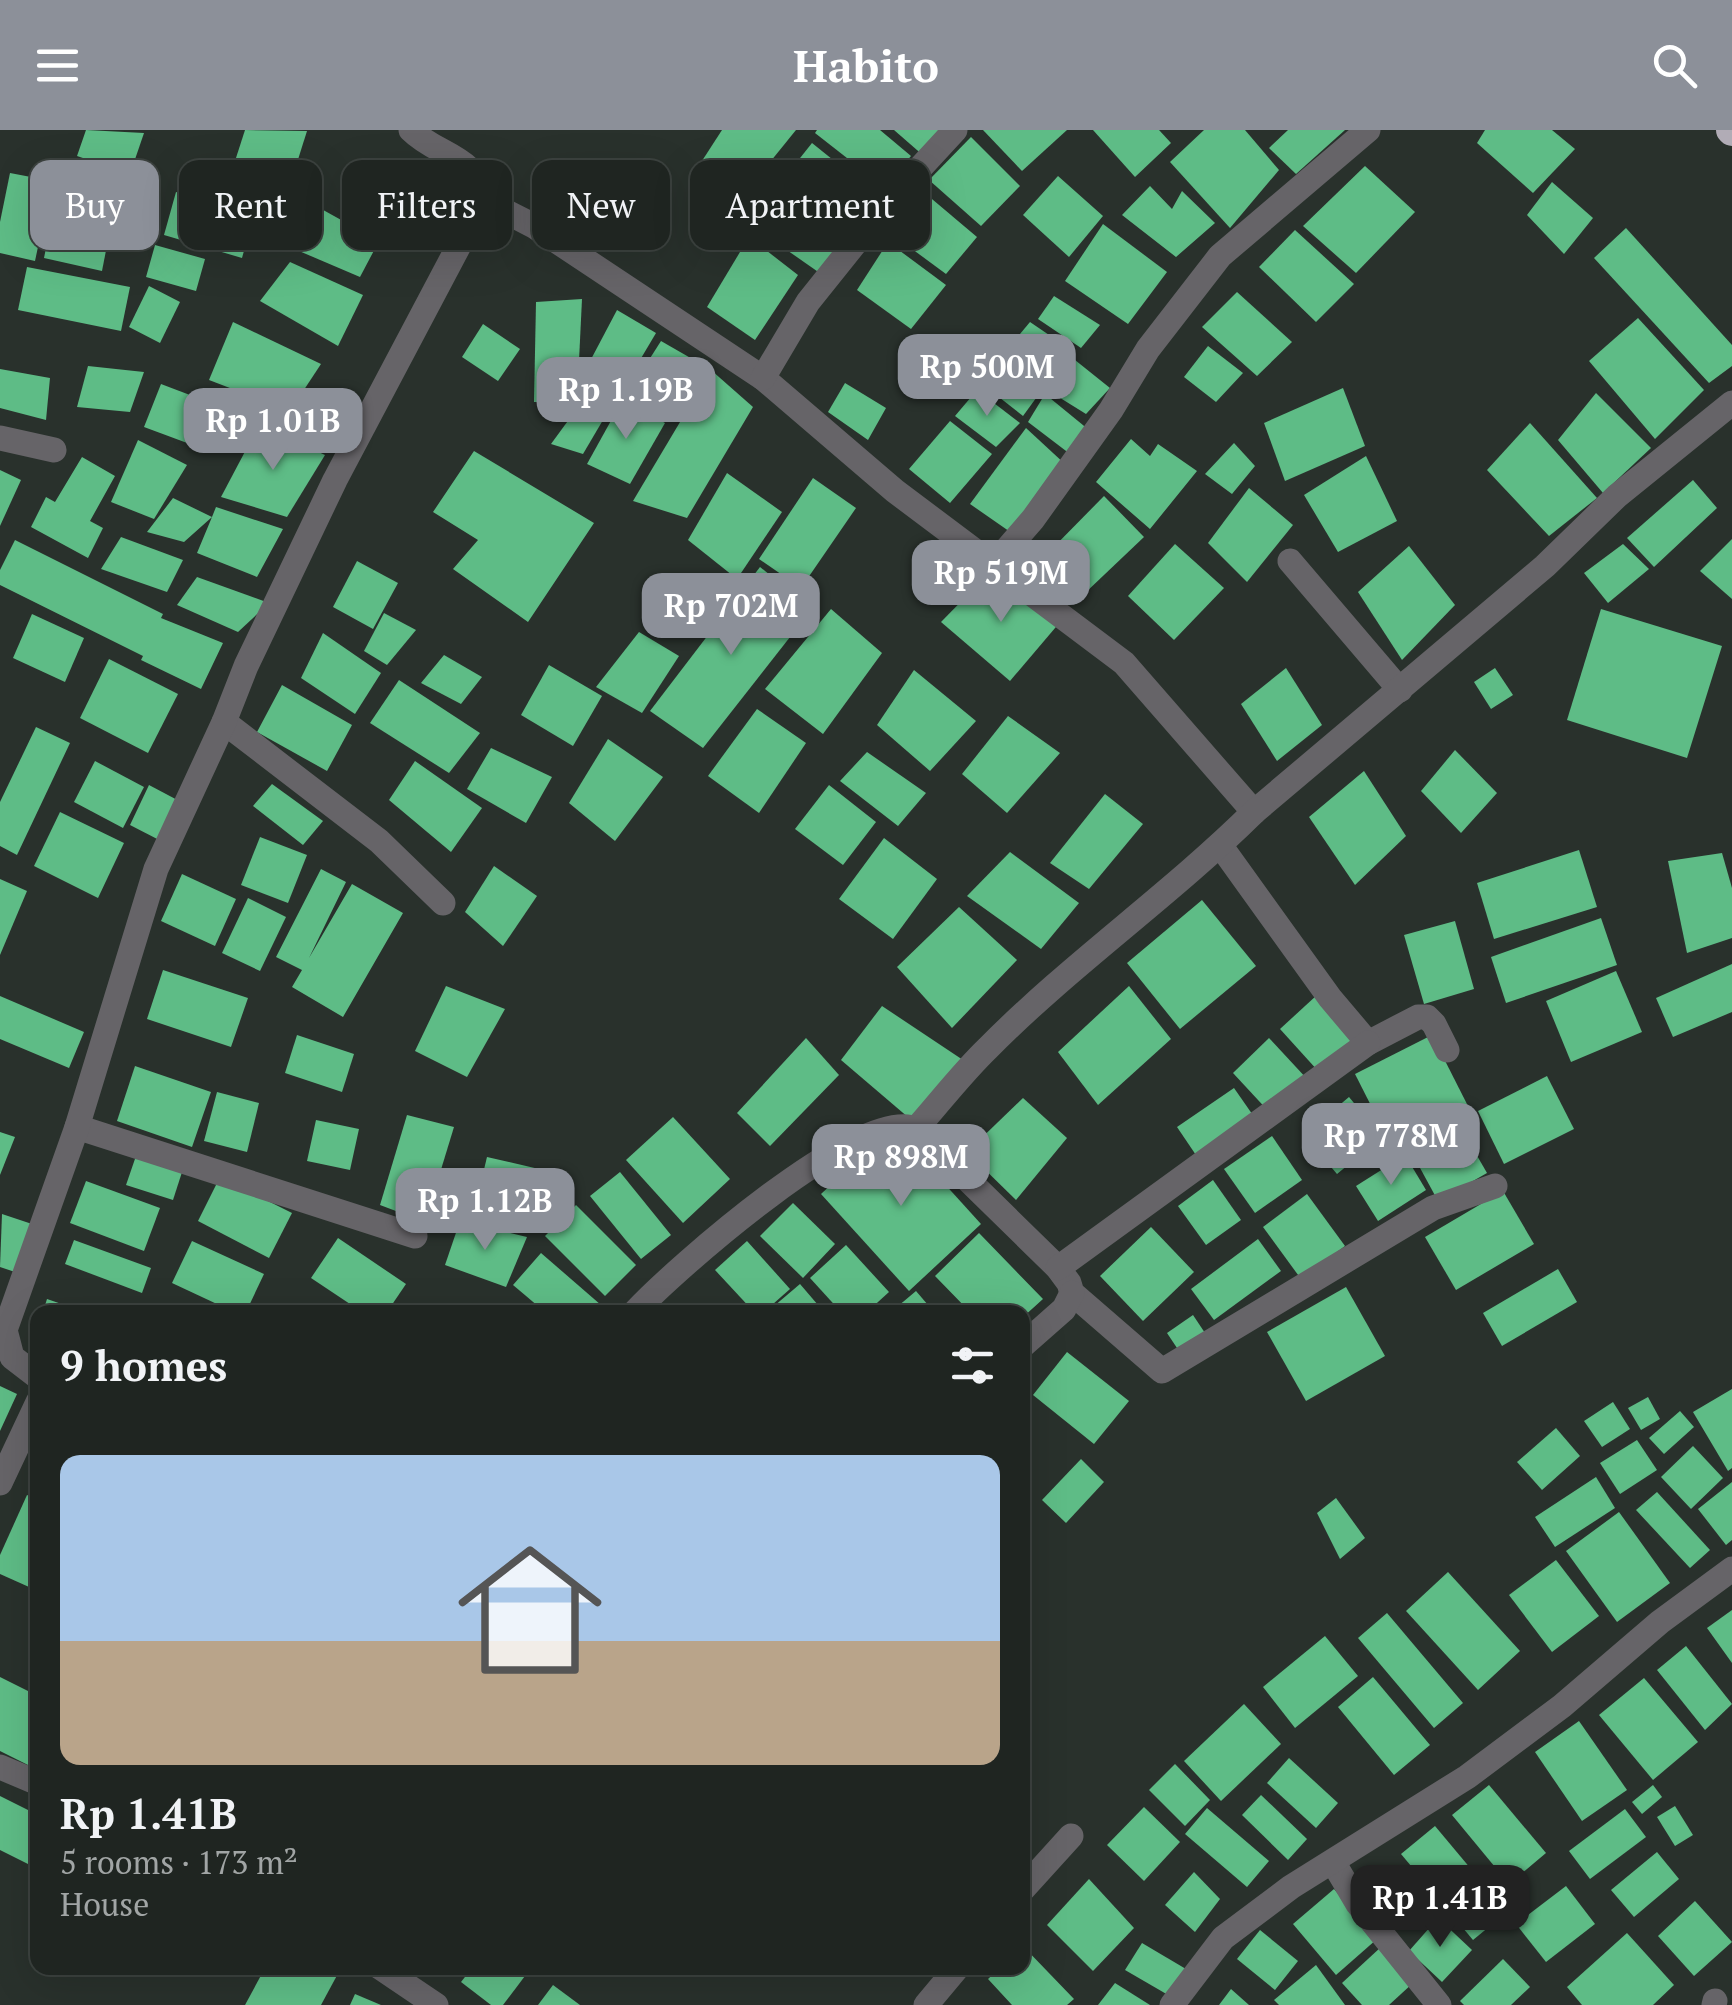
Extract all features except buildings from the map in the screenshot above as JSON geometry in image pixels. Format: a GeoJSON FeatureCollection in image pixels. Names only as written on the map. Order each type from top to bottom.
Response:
{"type":"FeatureCollection","features":[{"type":"Feature","properties":{"kind":"street"},"geometry":{"type":"LineString","coordinates":[[411,130],[458,160]]}},
{"type":"Feature","properties":{"kind":"street"},"geometry":{"type":"LineString","coordinates":[[763,378],[808,302],[884,207],[955,130]]}},
{"type":"Feature","properties":{"kind":"street"},"geometry":{"type":"LineString","coordinates":[[995,563],[1033,519],[1111,410],[1148,349],[1220,256],[1368,130]]}},
{"type":"Feature","properties":{"kind":"street"},"geometry":{"type":"LineString","coordinates":[[512,215],[763,378],[895,491],[1124,663],[1254,812]]}},
{"type":"Feature","properties":{"kind":"street"},"geometry":{"type":"LineString","coordinates":[[30,1371],[12,1357],[5,1330],[78,1128],[156,869],[334,480],[456,250]]}},
{"type":"Feature","properties":{"kind":"street"},"geometry":{"type":"LineString","coordinates":[[916,1129],[986,1049],[1254,812],[1544,566],[1616,496],[1732,403]]}},
{"type":"Feature","properties":{"kind":"street"},"geometry":{"type":"LineString","coordinates":[[0,438],[54,450]]}},
{"type":"Feature","properties":{"kind":"street"},"geometry":{"type":"LineString","coordinates":[[1290,561],[1400,690]]}},
{"type":"Feature","properties":{"kind":"street"},"geometry":{"type":"LineString","coordinates":[[224,722],[379,842],[443,903]]}},
{"type":"Feature","properties":{"kind":"street"},"geometry":{"type":"LineString","coordinates":[[1220,845],[1330,998],[1368,1043]]}},
{"type":"Feature","properties":{"kind":"street"},"geometry":{"type":"LineString","coordinates":[[1058,1268],[1368,1043],[1418,1016],[1427,1017],[1434,1024],[1448,1050]]}},
{"type":"Feature","properties":{"kind":"street"},"geometry":{"type":"LineString","coordinates":[[643,1305],[714,1241],[808,1167],[853,1140],[890,1125],[916,1129],[1058,1268],[1072,1293],[1162,1371],[1433,1208],[1495,1186]]}},
{"type":"Feature","properties":{"kind":"street"},"geometry":{"type":"LineString","coordinates":[[78,1128],[415,1236]]}},
{"type":"Feature","properties":{"kind":"street"},"geometry":{"type":"LineString","coordinates":[[1030,1339],[1064,1309],[1072,1293]]}},
{"type":"Feature","properties":{"kind":"street"},"geometry":{"type":"LineString","coordinates":[[0,1483],[30,1419]]}},
{"type":"Feature","properties":{"kind":"street"},"geometry":{"type":"LineString","coordinates":[[1172,2005],[1223,1938],[1290,1887],[1467,1777],[1562,1706],[1673,1611],[1732,1569]]}},
{"type":"Feature","properties":{"kind":"street"},"geometry":{"type":"LineString","coordinates":[[0,1767],[30,1780]]}},
{"type":"Feature","properties":{"kind":"street"},"geometry":{"type":"LineString","coordinates":[[1030,1881],[1070,1836]]}},
{"type":"Feature","properties":{"kind":"street"},"geometry":{"type":"LineString","coordinates":[[1333,1862],[1358,1904],[1439,2005]]}},
{"type":"Feature","properties":{"kind":"street"},"geometry":{"type":"LineString","coordinates":[[391,1975],[436,2005]]}},
{"type":"Feature","properties":{"kind":"street"},"geometry":{"type":"LineString","coordinates":[[926,2005],[952,1975]]}}]}
